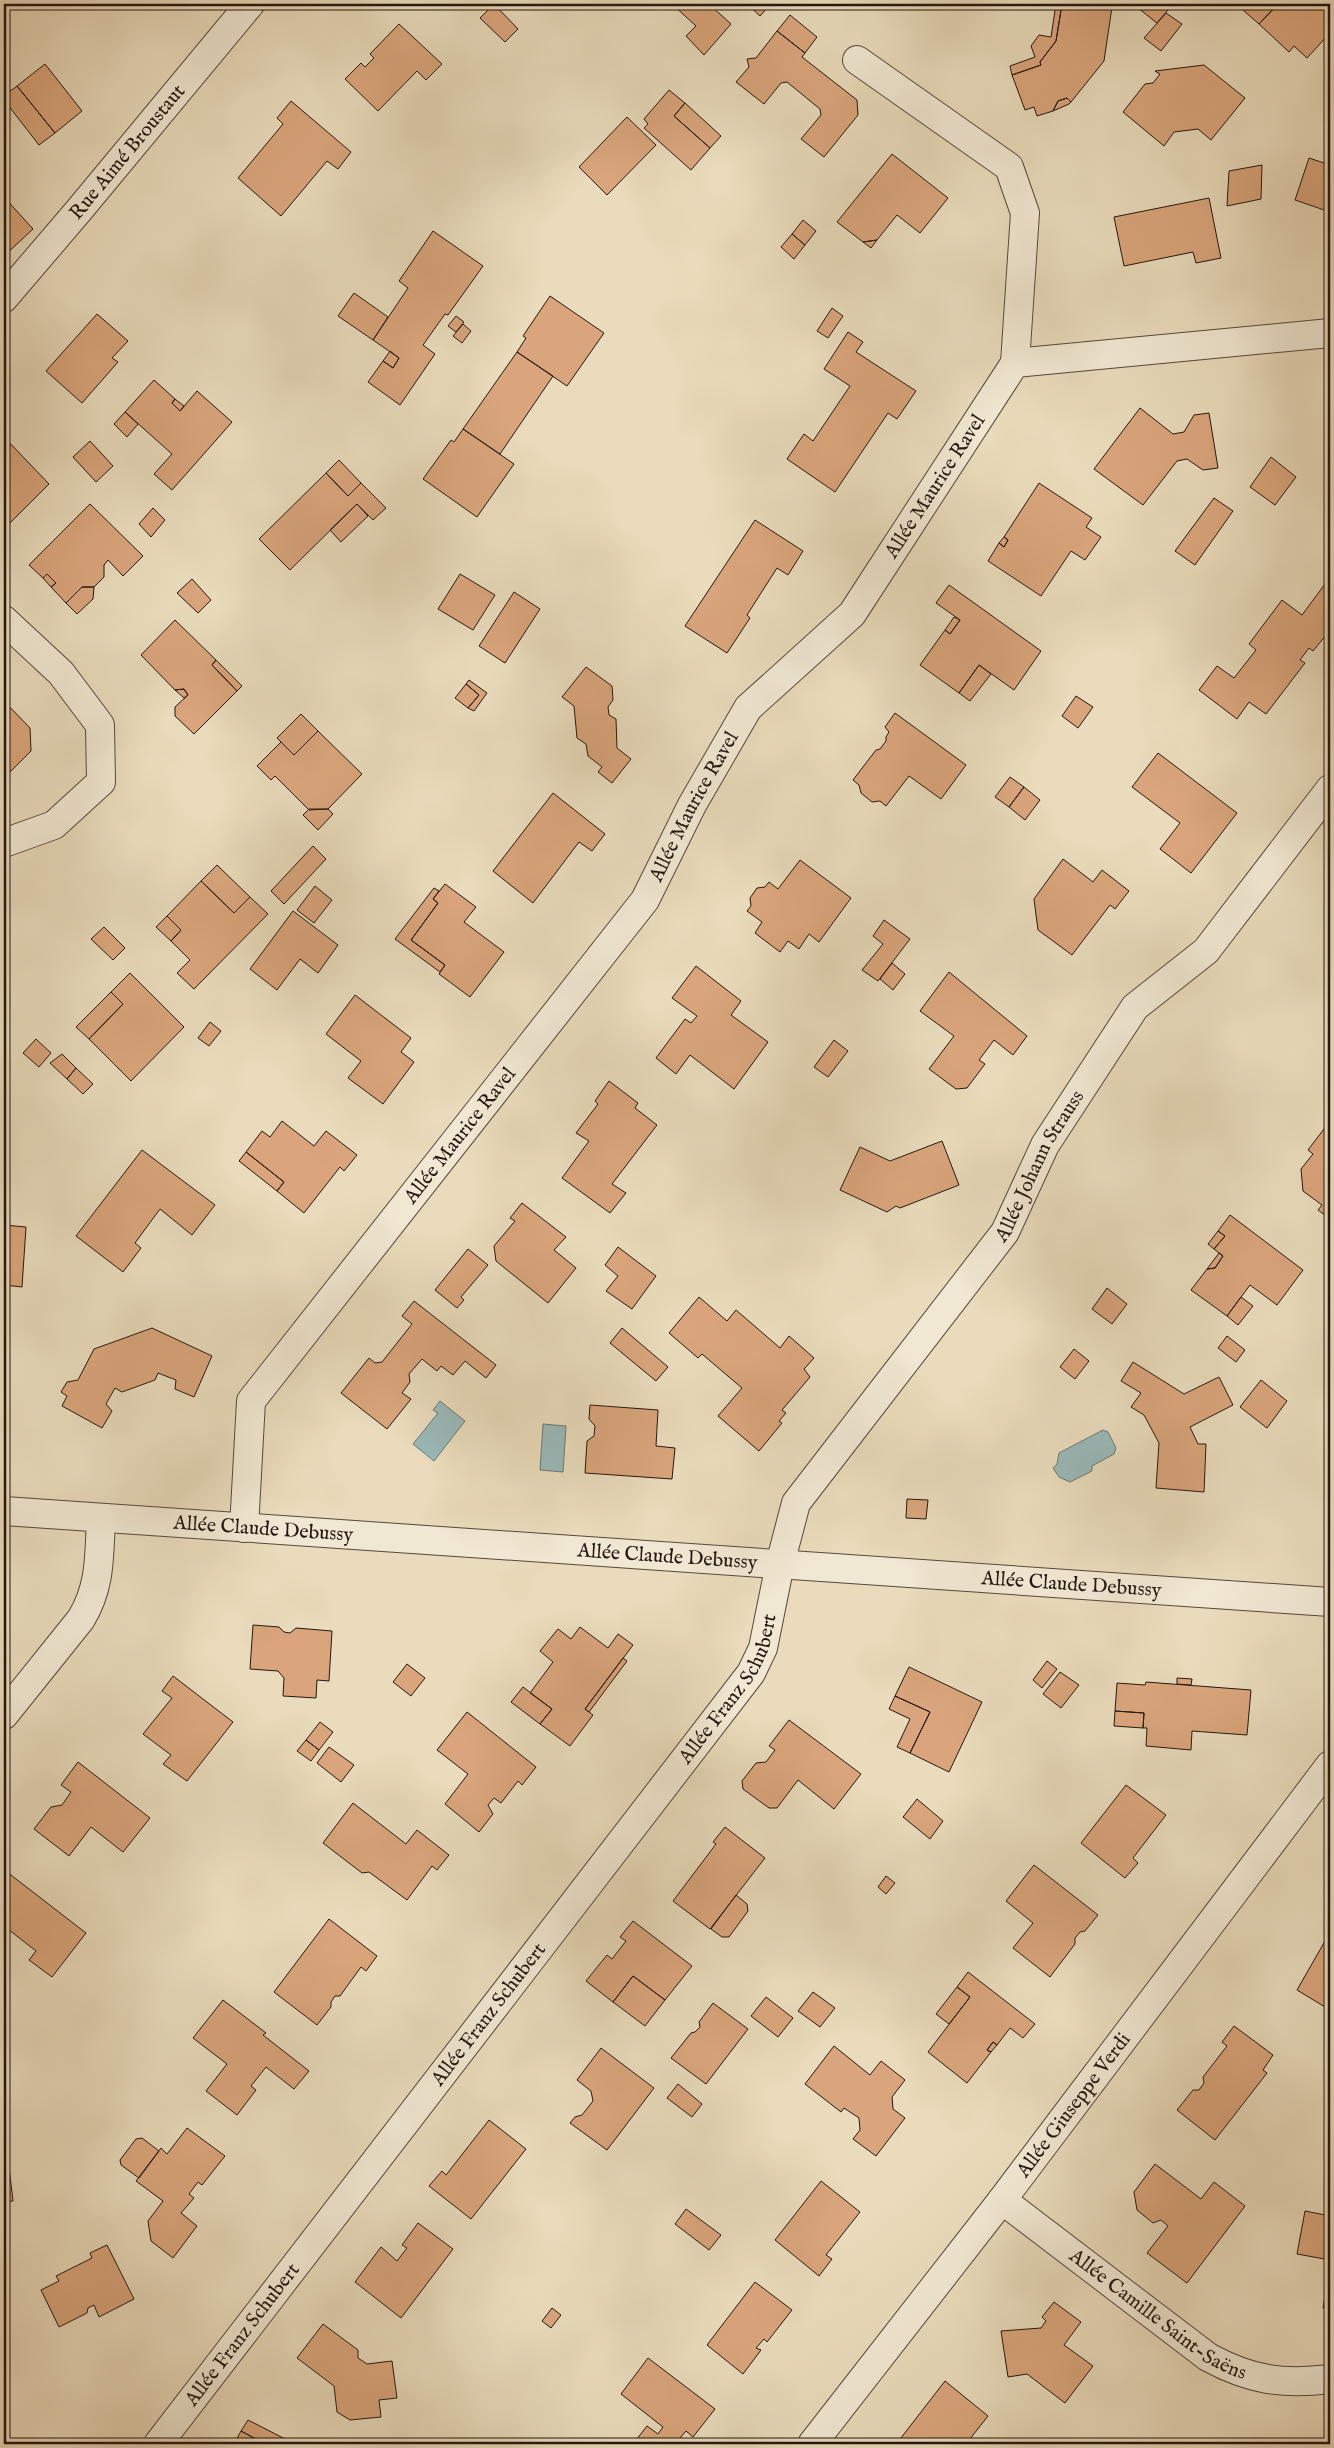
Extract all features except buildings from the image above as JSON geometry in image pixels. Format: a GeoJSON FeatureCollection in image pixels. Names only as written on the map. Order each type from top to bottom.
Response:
{"type":"FeatureCollection","features":[{"type":"Feature","properties":{"kind":"street","name":"Rue Aimé Broustaut"},"geometry":{"type":"LineString","coordinates":[[4,298],[250,4]]}},
{"type":"Feature","properties":{"kind":"street"},"geometry":{"type":"LineString","coordinates":[[857,60],[1010,167],[1025,212],[1015,363],[1330,333]]}},
{"type":"Feature","properties":{"kind":"street","name":"Allée Maurice Ravel"},"geometry":{"type":"LineString","coordinates":[[244,1528],[251,1401],[645,900],[692,805],[748,708],[852,614],[1015,363]]}},
{"type":"Feature","properties":{"kind":"street"},"geometry":{"type":"LineString","coordinates":[[4,620],[61,673],[100,725],[101,782],[54,825],[4,843]]}},
{"type":"Feature","properties":{"kind":"street","name":"Allée Johann Strauss"},"geometry":{"type":"LineString","coordinates":[[780,1564],[796,1503],[1005,1232],[1045,1145],[1135,1007],[1206,951],[1330,789]]}},
{"type":"Feature","properties":{"kind":"street","name":"Allée Claude Debussy"},"geometry":{"type":"LineString","coordinates":[[4,1511],[1330,1602]]}},
{"type":"Feature","properties":{"kind":"street"},"geometry":{"type":"LineString","coordinates":[[4,1716],[81,1619],[92,1601],[97,1583],[101,1518]]}},
{"type":"Feature","properties":{"kind":"street","name":"Allée Franz Schubert"},"geometry":{"type":"LineString","coordinates":[[158,2444],[750,1673],[763,1648],[780,1564]]}},
{"type":"Feature","properties":{"kind":"street","name":"Allée Giuseppe Verdi"},"geometry":{"type":"LineString","coordinates":[[812,2444],[1002,2200],[1330,1765]]}},
{"type":"Feature","properties":{"kind":"street","name":"Allée Camille Saint-Saëns"},"geometry":{"type":"LineString","coordinates":[[1002,2200],[1208,2357],[1233,2370],[1255,2377],[1305,2382],[1330,2379]]}},
{"type":"Feature","properties":{"kind":"water"},"geometry":{"type":"Polygon","coordinates":[[[440,1401],[465,1421],[434,1461],[413,1444],[438,1413],[433,1410],[440,1401]]]}},
{"type":"Feature","properties":{"kind":"water"},"geometry":{"type":"Polygon","coordinates":[[[543,1424],[566,1426],[563,1472],[540,1470],[543,1424]]]}},
{"type":"Feature","properties":{"kind":"water"},"geometry":{"type":"Polygon","coordinates":[[[1103,1430],[1108,1432],[1116,1448],[1114,1454],[1092,1466],[1092,1471],[1070,1482],[1059,1477],[1053,1468],[1057,1464],[1059,1453],[1103,1430]]]}}]}
